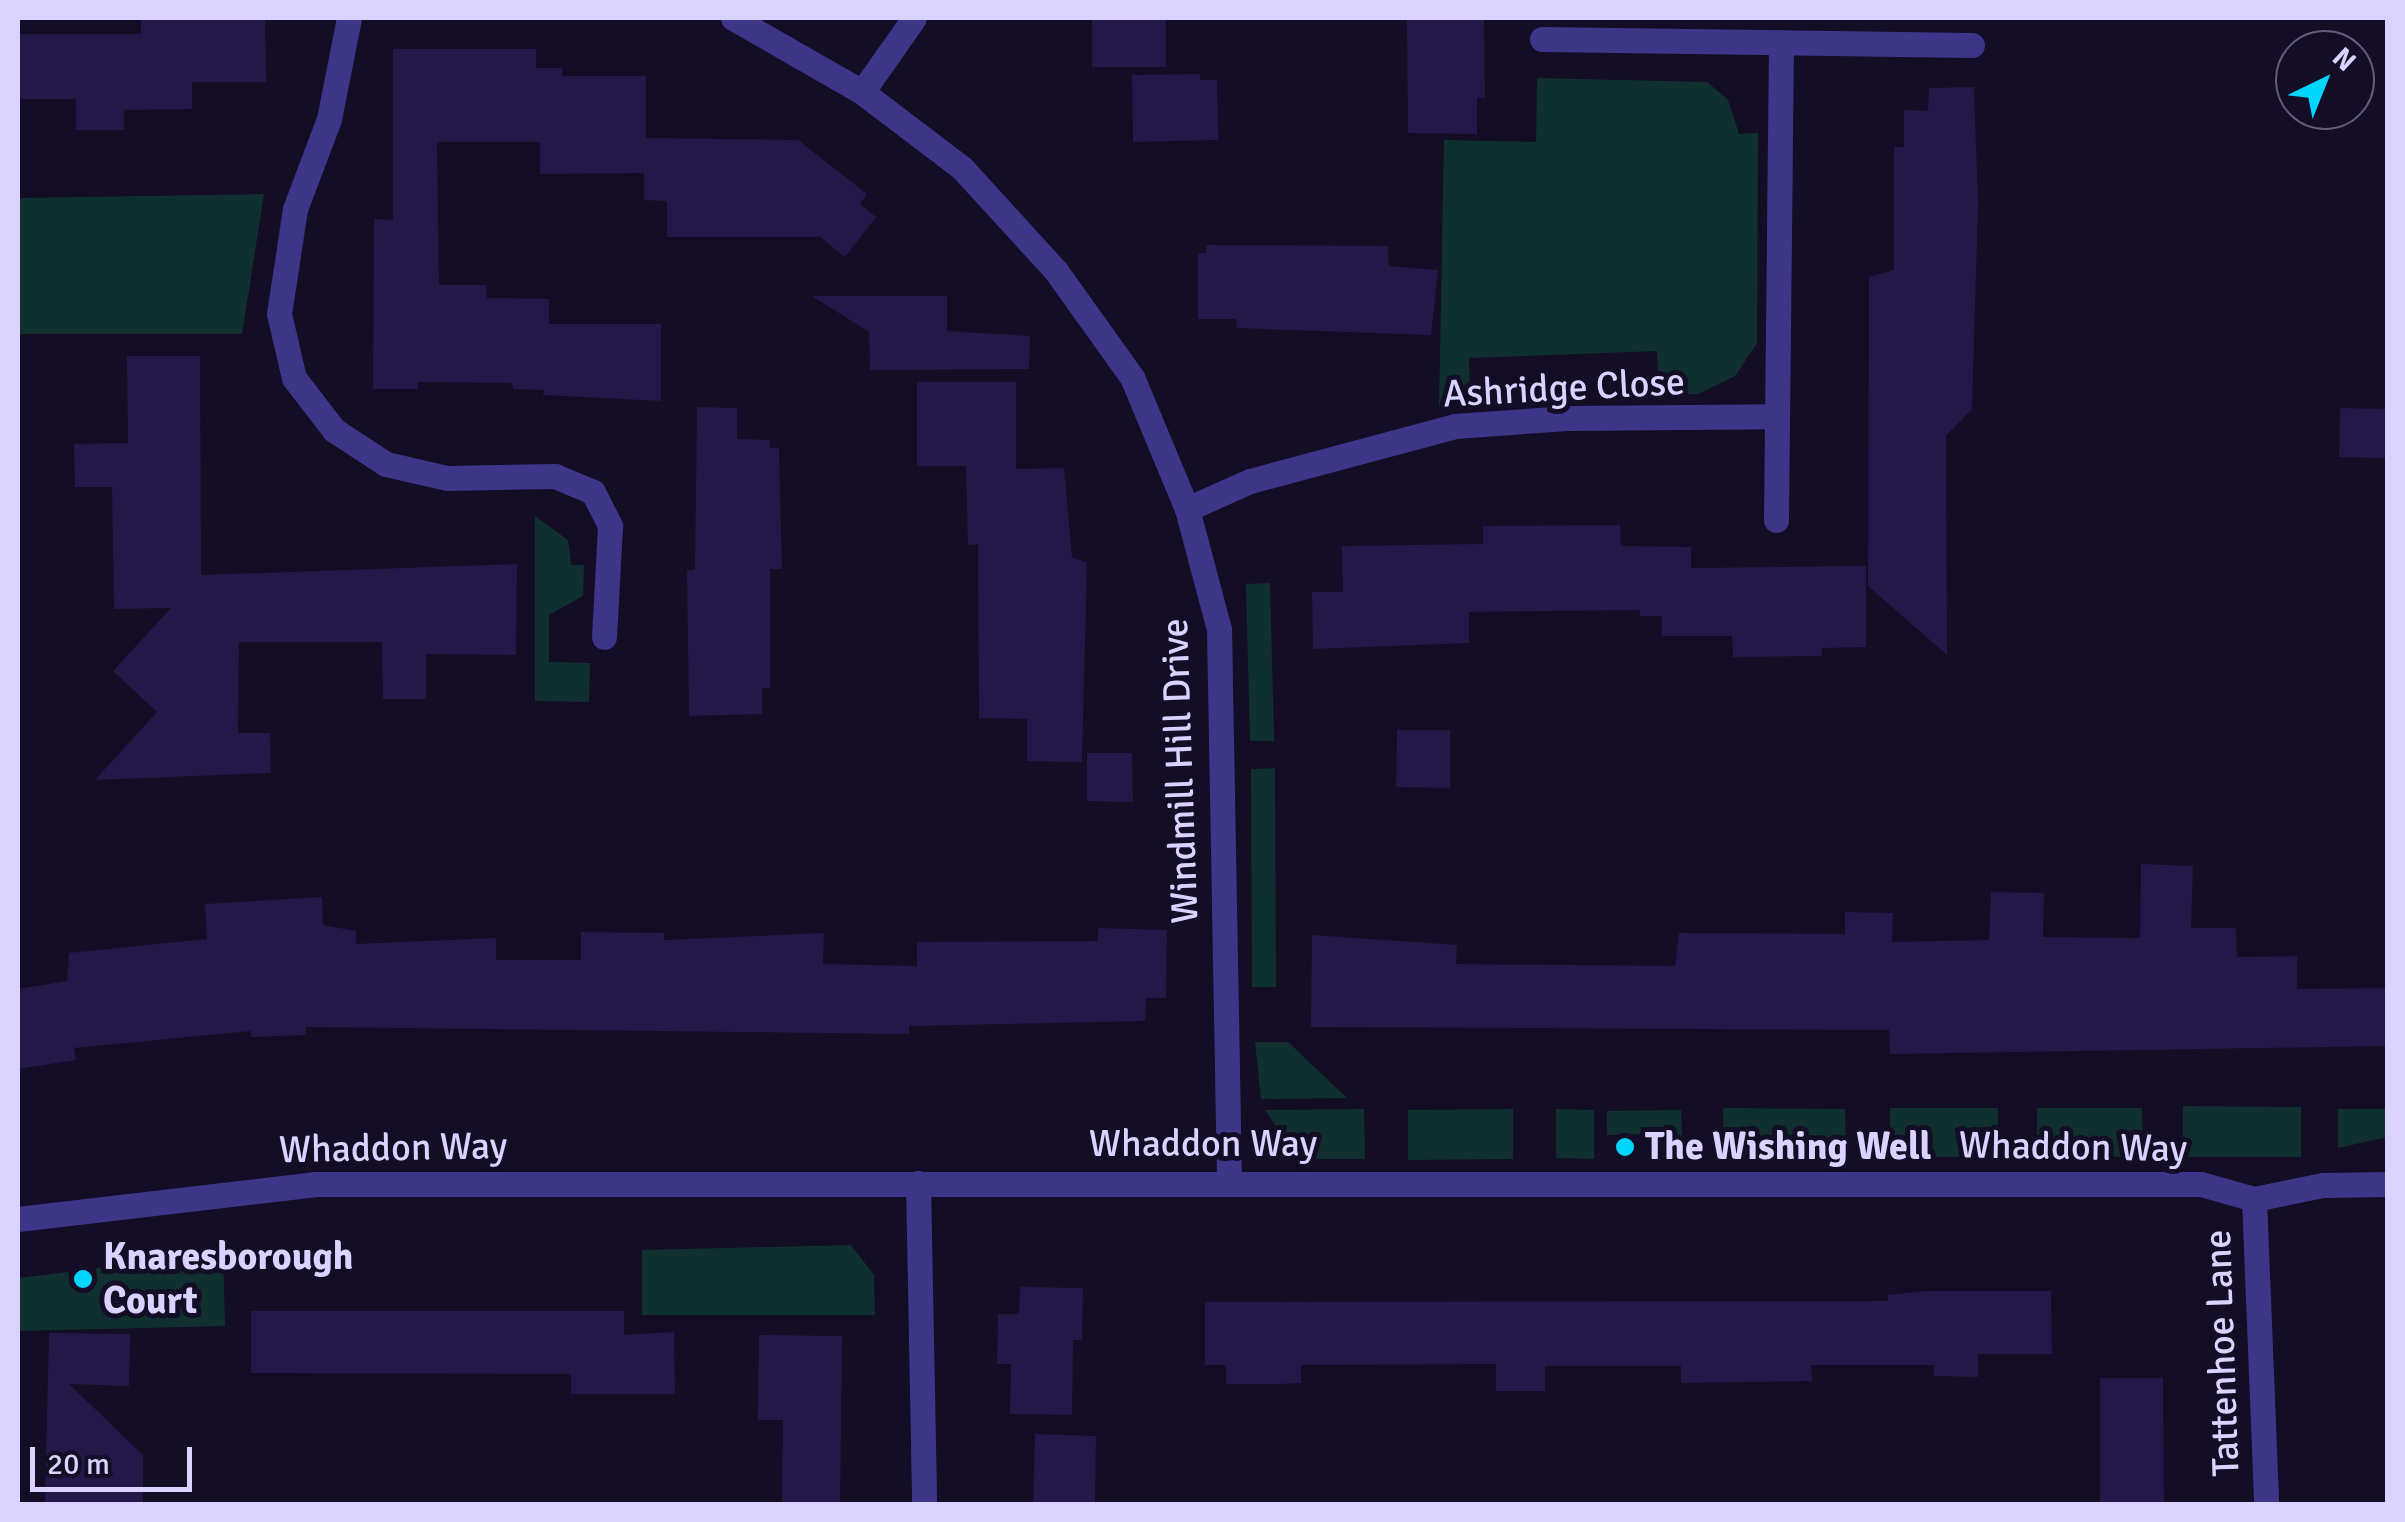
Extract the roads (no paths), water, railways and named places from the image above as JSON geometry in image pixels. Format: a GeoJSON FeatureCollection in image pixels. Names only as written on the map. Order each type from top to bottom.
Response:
{"type":"FeatureCollection","features":[{"type":"Feature","properties":{"kind":"street"},"geometry":{"type":"LineString","coordinates":[[349,18],[329,119],[295,209],[284,279],[279,314],[294,378],[334,430],[386,464],[447,478],[555,476],[593,492],[610,526],[604,637]]}},
{"type":"Feature","properties":{"kind":"street","name":"Windmill Hill Drive"},"geometry":{"type":"LineString","coordinates":[[733,18],[862,92],[962,168],[1056,271],[1132,377],[1187,508],[1219,628],[1229,1180]]}},
{"type":"Feature","properties":{"kind":"street"},"geometry":{"type":"LineString","coordinates":[[862,92],[914,18]]}},
{"type":"Feature","properties":{"kind":"street"},"geometry":{"type":"LineString","coordinates":[[1542,39],[1972,45]]}},
{"type":"Feature","properties":{"kind":"street"},"geometry":{"type":"LineString","coordinates":[[1776,520],[1781,42]]}},
{"type":"Feature","properties":{"kind":"street","name":"Ashridge Close"},"geometry":{"type":"LineString","coordinates":[[1187,508],[1250,481],[1455,426],[1567,418],[1777,416]]}},
{"type":"Feature","properties":{"kind":"street","name":"Whaddon Way"},"geometry":{"type":"LineString","coordinates":[[18,1220],[314,1184],[1229,1180],[2201,1184],[2254,1199],[2323,1185],[2388,1184]]}},
{"type":"Feature","properties":{"kind":"street"},"geometry":{"type":"LineString","coordinates":[[918,1182],[924,1504]]}},
{"type":"Feature","properties":{"kind":"street","name":"Tattenhoe Lane"},"geometry":{"type":"LineString","coordinates":[[2254,1199],[2266,1504]]}},
{"type":"Feature","properties":{"kind":"place","name":"The Wishing Well"},"geometry":{"type":"Point","coordinates":[1625,1147]}},
{"type":"Feature","properties":{"kind":"place","name":"Knaresborough Court"},"geometry":{"type":"Point","coordinates":[83,1279]}}]}
